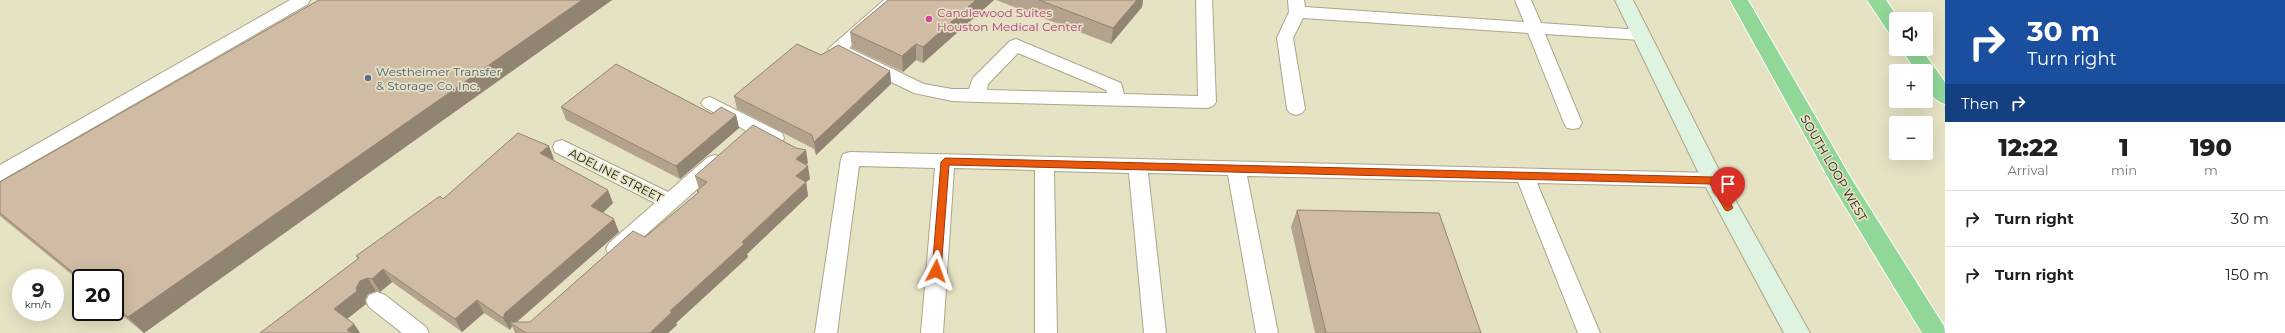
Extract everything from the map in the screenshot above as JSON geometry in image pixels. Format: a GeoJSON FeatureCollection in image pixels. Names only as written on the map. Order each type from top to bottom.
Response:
{"type":"FeatureCollection","features":[{"type":"Feature","properties":{"kind":"highway","name":"SOUTH LOOP WEST"},"geometry":{"type":"LineString","coordinates":[[1739,0],[1843,184],[1935,333]]}},
{"type":"Feature","properties":{"kind":"highway"},"geometry":{"type":"LineString","coordinates":[[1876,0],[1889,19]]}},
{"type":"Feature","properties":{"kind":"highway"},"geometry":{"type":"LineString","coordinates":[[1915,56],[1945,97]]}},
{"type":"Feature","properties":{"kind":"main road"},"geometry":{"type":"LineString","coordinates":[[1624,0],[1713,180],[1797,333]]}},
{"type":"Feature","properties":{"kind":"lane"},"geometry":{"type":"LineString","coordinates":[[0,174],[302,0]]}},
{"type":"Feature","properties":{"kind":"lane"},"geometry":{"type":"LineString","coordinates":[[894,0],[837,49],[920,89],[952,95],[1207,102],[1204,0]]}},
{"type":"Feature","properties":{"kind":"lane"},"geometry":{"type":"LineString","coordinates":[[1523,0],[1573,123]]}},
{"type":"Feature","properties":{"kind":"lane"},"geometry":{"type":"LineString","coordinates":[[1296,109],[1285,38],[1296,6],[1535,27],[1641,34]]}},
{"type":"Feature","properties":{"kind":"lane"},"geometry":{"type":"LineString","coordinates":[[977,96],[979,82],[1016,45],[1115,87],[1116,99]]}},
{"type":"Feature","properties":{"kind":"lane"},"geometry":{"type":"LineString","coordinates":[[710,103],[793,148]]}},
{"type":"Feature","properties":{"kind":"lane"},"geometry":{"type":"LineString","coordinates":[[604,260],[755,127]]}},
{"type":"Feature","properties":{"kind":"lane","name":"ADELINE STREET"},"geometry":{"type":"LineString","coordinates":[[562,147],[670,202]]}},
{"type":"Feature","properties":{"kind":"lane"},"geometry":{"type":"LineString","coordinates":[[826,333],[850,159],[1713,180]]}},
{"type":"Feature","properties":{"kind":"lane"},"geometry":{"type":"LineString","coordinates":[[932,333],[945,162]]}},
{"type":"Feature","properties":{"kind":"lane"},"geometry":{"type":"LineString","coordinates":[[1044,164],[1046,333]]}},
{"type":"Feature","properties":{"kind":"lane"},"geometry":{"type":"LineString","coordinates":[[1138,166],[1155,333]]}},
{"type":"Feature","properties":{"kind":"lane"},"geometry":{"type":"LineString","coordinates":[[1236,169],[1267,333]]}},
{"type":"Feature","properties":{"kind":"lane"},"geometry":{"type":"LineString","coordinates":[[1525,176],[1589,333]]}},
{"type":"Feature","properties":{"kind":"lane"},"geometry":{"type":"LineString","coordinates":[[377,301],[418,333]]}},
{"type":"Feature","properties":{"kind":"building"},"geometry":{"type":"Polygon","coordinates":[[[319,0],[582,0],[128,317],[124,314],[124,269],[72,269],[72,272],[0,213],[0,182],[319,0]]]}},
{"type":"Feature","properties":{"kind":"building","name":"Candlewood Suites Houston Medical Center"},"geometry":{"type":"Polygon","coordinates":[[[888,0],[976,0],[923,47],[916,44],[902,56],[850,32],[888,0]]]}},
{"type":"Feature","properties":{"kind":"building"},"geometry":{"type":"Polygon","coordinates":[[[1039,0],[1137,0],[1113,28],[1039,0]]]}},
{"type":"Feature","properties":{"kind":"building"},"geometry":{"type":"Polygon","coordinates":[[[797,44],[821,55],[838,45],[890,71],[814,142],[812,135],[734,96],[797,44]]]}},
{"type":"Feature","properties":{"kind":"building"},"geometry":{"type":"Polygon","coordinates":[[[616,64],[712,114],[721,107],[736,115],[676,166],[561,107],[616,64]]]}},
{"type":"Feature","properties":{"kind":"building"},"geometry":{"type":"Polygon","coordinates":[[[753,125],[796,148],[806,150],[796,159],[808,166],[796,176],[806,182],[742,242],[744,244],[670,311],[672,312],[650,333],[526,333],[509,322],[530,322],[633,231],[645,237],[699,192],[697,191],[707,182],[695,176],[753,125]]]}},
{"type":"Feature","properties":{"kind":"building"},"geometry":{"type":"Polygon","coordinates":[[[518,133],[549,146],[540,153],[608,190],[591,206],[614,219],[505,313],[503,318],[477,300],[455,319],[383,269],[372,279],[368,278],[360,281],[356,288],[357,291],[334,309],[354,324],[347,330],[352,333],[260,333],[359,258],[356,256],[440,196],[443,199],[518,133]]]}},
{"type":"Feature","properties":{"kind":"building"},"geometry":{"type":"Polygon","coordinates":[[[1297,210],[1439,213],[1481,333],[1326,333],[1297,210]]]}},
{"type":"Feature","properties":{"kind":"place","name":"Candlewood Suites Houston Medical Center"},"geometry":{"type":"Point","coordinates":[929,19]}},
{"type":"Feature","properties":{"kind":"place","name":"Westheimer Transfer & Storage Co. Inc."},"geometry":{"type":"Point","coordinates":[368,78]}},
{"type":"Feature","properties":{"kind":"route"},"geometry":{"type":"LineString","coordinates":[[936,271],[945,162],[1713,180],[1728,208]]}}]}
